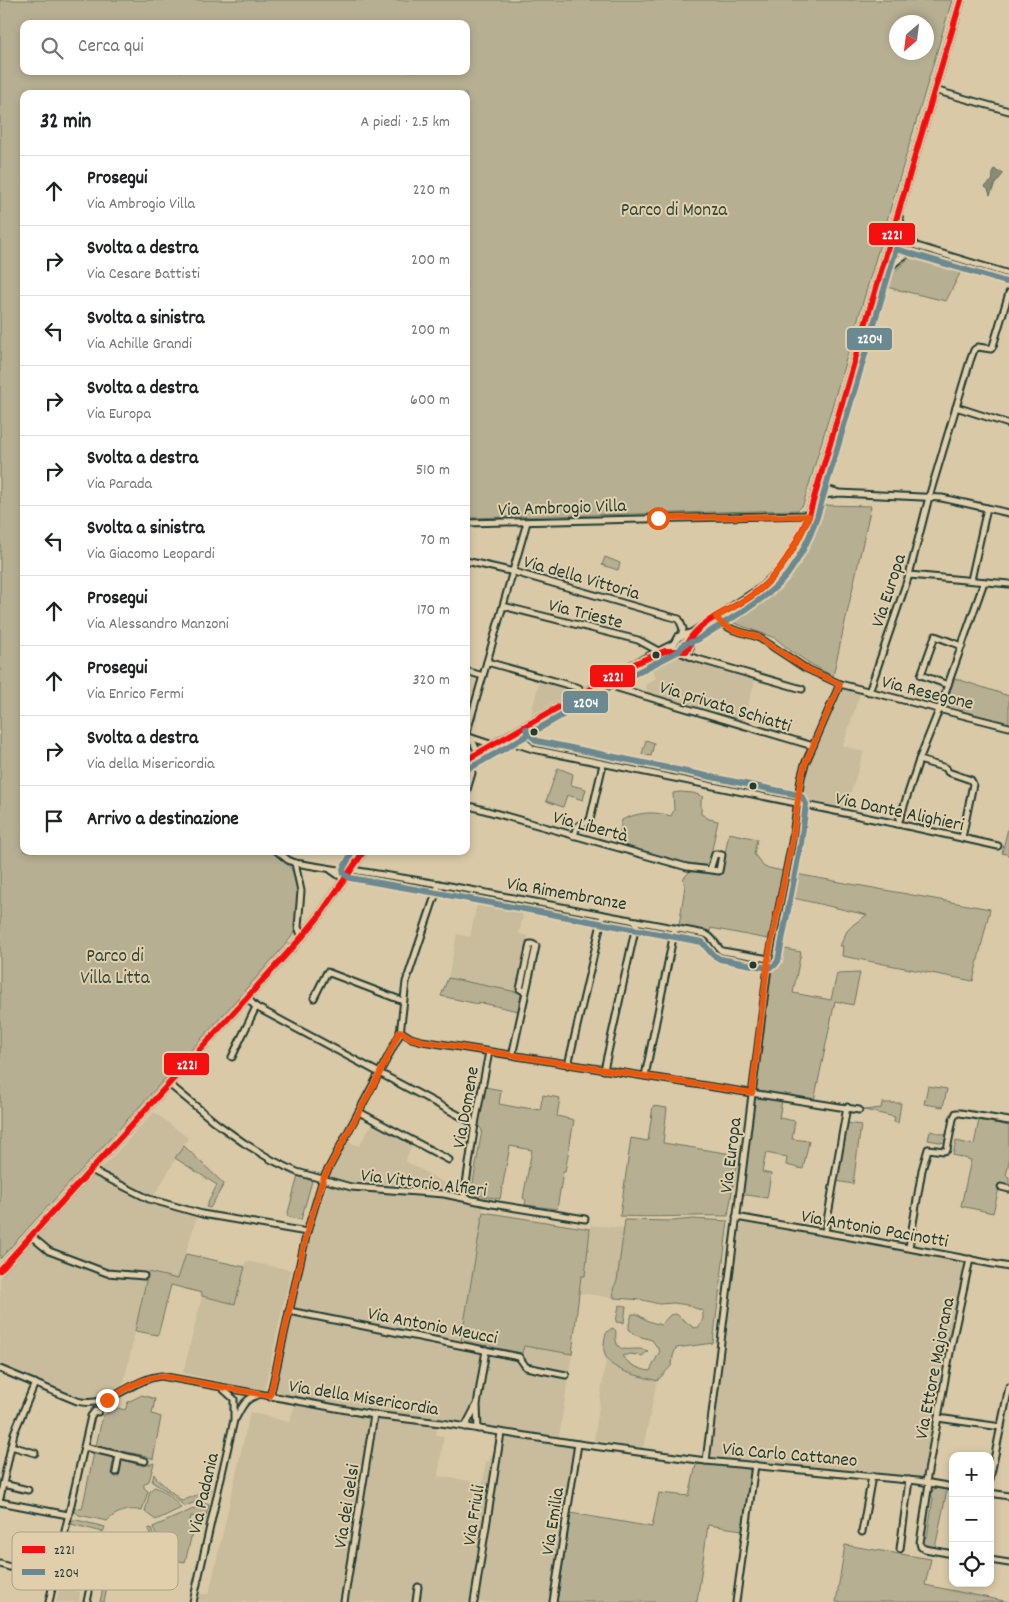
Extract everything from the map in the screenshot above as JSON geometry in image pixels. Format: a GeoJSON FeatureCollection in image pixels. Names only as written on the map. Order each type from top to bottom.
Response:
{"type":"FeatureCollection","features":[{"type":"Feature","properties":{"kind":"main road"},"geometry":{"type":"LineString","coordinates":[[677,649],[676,638],[687,637],[752,595],[770,580],[794,548],[809,516],[961,0]]}},
{"type":"Feature","properties":{"kind":"main road"},"geometry":{"type":"LineString","coordinates":[[470,758],[518,732],[632,665],[657,653],[677,649],[687,651],[687,637]]}},
{"type":"Feature","properties":{"kind":"main road"},"geometry":{"type":"LineString","coordinates":[[0,1270],[302,937],[344,882],[361,855]]}},
{"type":"Feature","properties":{"kind":"street"},"geometry":{"type":"LineString","coordinates":[[934,90],[1009,111]]}},
{"type":"Feature","properties":{"kind":"street"},"geometry":{"type":"LineString","coordinates":[[898,212],[904,232],[915,249]]}},
{"type":"Feature","properties":{"kind":"street"},"geometry":{"type":"LineString","coordinates":[[890,241],[1009,280]]}},
{"type":"Feature","properties":{"kind":"street"},"geometry":{"type":"LineString","coordinates":[[878,283],[897,262],[915,249]]}},
{"type":"Feature","properties":{"kind":"street"},"geometry":{"type":"LineString","coordinates":[[948,259],[1009,274]]}},
{"type":"Feature","properties":{"kind":"street","name":"Via Europa"},"geometry":{"type":"LineString","coordinates":[[870,692],[909,576],[929,497],[974,350],[978,347],[991,349],[993,346],[1009,293]]}},
{"type":"Feature","properties":{"kind":"street"},"geometry":{"type":"LineString","coordinates":[[956,406],[1009,424]]}},
{"type":"Feature","properties":{"kind":"street"},"geometry":{"type":"LineString","coordinates":[[816,489],[839,493],[942,498],[1009,513]]}},
{"type":"Feature","properties":{"kind":"street"},"geometry":{"type":"LineString","coordinates":[[971,580],[987,508]]}},
{"type":"Feature","properties":{"kind":"street","name":"Via Ambrogio Villa"},"geometry":{"type":"LineString","coordinates":[[470,524],[809,516]]}},
{"type":"Feature","properties":{"kind":"street"},"geometry":{"type":"LineString","coordinates":[[470,721],[527,522]]}},
{"type":"Feature","properties":{"kind":"street","name":"Via della Vittoria"},"geometry":{"type":"LineString","coordinates":[[470,562],[514,572],[679,619],[687,637]]}},
{"type":"Feature","properties":{"kind":"street"},"geometry":{"type":"LineString","coordinates":[[909,576],[1009,584]]}},
{"type":"Feature","properties":{"kind":"street"},"geometry":{"type":"LineString","coordinates":[[898,824],[919,760],[939,710],[984,582]]}},
{"type":"Feature","properties":{"kind":"street","name":"Via Trieste"},"geometry":{"type":"LineString","coordinates":[[503,606],[638,640],[657,653]]}},
{"type":"Feature","properties":{"kind":"street","name":"Via Resegone"},"geometry":{"type":"LineString","coordinates":[[716,617],[722,624],[734,630],[758,637],[805,668],[840,684],[1009,727]]}},
{"type":"Feature","properties":{"kind":"street"},"geometry":{"type":"LineString","coordinates":[[948,685],[921,675],[935,636],[962,646]]}},
{"type":"Feature","properties":{"kind":"street"},"geometry":{"type":"LineString","coordinates":[[687,637],[694,658]]}},
{"type":"Feature","properties":{"kind":"street"},"geometry":{"type":"LineString","coordinates":[[677,649],[694,658],[802,689]]}},
{"type":"Feature","properties":{"kind":"street"},"geometry":{"type":"LineString","coordinates":[[487,662],[579,688]]}},
{"type":"Feature","properties":{"kind":"street"},"geometry":{"type":"LineString","coordinates":[[470,672],[483,676]]}},
{"type":"Feature","properties":{"kind":"street","name":"Via privata Schiatti"},"geometry":{"type":"LineString","coordinates":[[601,683],[813,746]]}},
{"type":"Feature","properties":{"kind":"street","name":"Via Europa"},"geometry":{"type":"LineString","coordinates":[[706,1461],[768,959],[792,842],[801,778],[840,684]]}},
{"type":"Feature","properties":{"kind":"street"},"geometry":{"type":"LineString","coordinates":[[518,732],[522,739],[533,749]]}},
{"type":"Feature","properties":{"kind":"street"},"geometry":{"type":"LineString","coordinates":[[470,737],[492,745]]}},
{"type":"Feature","properties":{"kind":"street","name":"Via Dante Alighieri"},"geometry":{"type":"LineString","coordinates":[[506,738],[514,743],[533,749],[998,846]]}},
{"type":"Feature","properties":{"kind":"street"},"geometry":{"type":"LineString","coordinates":[[470,740],[478,753]]}},
{"type":"Feature","properties":{"kind":"street"},"geometry":{"type":"LineString","coordinates":[[919,760],[946,768],[948,772],[971,780],[973,784],[962,838]]}},
{"type":"Feature","properties":{"kind":"street"},"geometry":{"type":"LineString","coordinates":[[574,836],[576,828],[590,820],[603,764]]}},
{"type":"Feature","properties":{"kind":"street"},"geometry":{"type":"LineString","coordinates":[[470,779],[472,772]]}},
{"type":"Feature","properties":{"kind":"street","name":"Via Libertà"},"geometry":{"type":"LineString","coordinates":[[470,807],[687,867],[710,870]]}},
{"type":"Feature","properties":{"kind":"street"},"geometry":{"type":"LineString","coordinates":[[282,855],[296,863],[301,891],[298,927],[302,937]]}},
{"type":"Feature","properties":{"kind":"street","name":"Via Rimembranze"},"geometry":{"type":"LineString","coordinates":[[296,863],[439,884],[675,928],[708,935],[719,949],[724,952],[768,959]]}},
{"type":"Feature","properties":{"kind":"street"},"geometry":{"type":"LineString","coordinates":[[328,869],[341,877],[344,882]]}},
{"type":"Feature","properties":{"kind":"street"},"geometry":{"type":"LineString","coordinates":[[270,1396],[307,1232],[323,1179],[380,1073],[400,1031],[406,982],[439,884]]}},
{"type":"Feature","properties":{"kind":"street"},"geometry":{"type":"LineString","coordinates":[[568,1065],[603,915]]}},
{"type":"Feature","properties":{"kind":"street"},"geometry":{"type":"LineString","coordinates":[[604,1070],[637,921]]}},
{"type":"Feature","properties":{"kind":"street"},"geometry":{"type":"LineString","coordinates":[[645,1076],[675,928]]}},
{"type":"Feature","properties":{"kind":"street"},"geometry":{"type":"LineString","coordinates":[[512,1056],[526,992],[536,946],[532,944],[520,989],[526,992]]}},
{"type":"Feature","properties":{"kind":"street"},"geometry":{"type":"LineString","coordinates":[[314,998],[327,972],[403,1000]]}},
{"type":"Feature","properties":{"kind":"street"},"geometry":{"type":"LineString","coordinates":[[248,998],[256,1008],[475,1124]]}},
{"type":"Feature","properties":{"kind":"street"},"geometry":{"type":"LineString","coordinates":[[232,1057],[256,1008]]}},
{"type":"Feature","properties":{"kind":"street"},"geometry":{"type":"LineString","coordinates":[[400,1031],[411,1038],[422,1041],[859,1110]]}},
{"type":"Feature","properties":{"kind":"street","name":"Via Domene"},"geometry":{"type":"LineString","coordinates":[[464,1197],[475,1124],[489,1052]]}},
{"type":"Feature","properties":{"kind":"street","name":"Via Vittorio Alfieri"},"geometry":{"type":"LineString","coordinates":[[169,1084],[216,1123],[261,1153],[297,1172],[351,1187],[444,1194],[585,1219]]}},
{"type":"Feature","properties":{"kind":"street"},"geometry":{"type":"LineString","coordinates":[[825,1232],[848,1108]]}},
{"type":"Feature","properties":{"kind":"street"},"geometry":{"type":"LineString","coordinates":[[359,1112],[449,1160]]}},
{"type":"Feature","properties":{"kind":"street"},"geometry":{"type":"LineString","coordinates":[[909,1248],[922,1170],[928,1149],[947,1150],[953,1119],[956,1114],[960,1113],[1009,1121]]}},
{"type":"Feature","properties":{"kind":"street"},"geometry":{"type":"LineString","coordinates":[[91,1170],[149,1199],[202,1214],[307,1232]]}},
{"type":"Feature","properties":{"kind":"street"},"geometry":{"type":"LineString","coordinates":[[1001,1187],[1009,1189]]}},
{"type":"Feature","properties":{"kind":"street","name":"Via Antonio Pacinotti"},"geometry":{"type":"LineString","coordinates":[[736,1217],[1009,1267]]}},
{"type":"Feature","properties":{"kind":"street"},"geometry":{"type":"LineString","coordinates":[[31,1236],[48,1250],[107,1273],[144,1276]]}},
{"type":"Feature","properties":{"kind":"street","name":"Via Ettore Majorana"},"geometry":{"type":"LineString","coordinates":[[949,1553],[925,1549],[920,1544],[938,1418],[970,1259]]}},
{"type":"Feature","properties":{"kind":"street","name":"Via Antonio Meucci"},"geometry":{"type":"LineString","coordinates":[[289,1311],[519,1356],[526,1367],[566,1375]]}},
{"type":"Feature","properties":{"kind":"street"},"geometry":{"type":"LineString","coordinates":[[478,1429],[477,1405],[486,1350]]}},
{"type":"Feature","properties":{"kind":"street","name":"Via della Misericordia"},"geometry":{"type":"LineString","coordinates":[[0,1369],[86,1403],[107,1400],[140,1381],[151,1377],[166,1377],[374,1414],[706,1461]]}},
{"type":"Feature","properties":{"kind":"street"},"geometry":{"type":"LineString","coordinates":[[0,1498],[14,1433],[34,1383]]}},
{"type":"Feature","properties":{"kind":"street"},"geometry":{"type":"LineString","coordinates":[[221,1387],[234,1400],[234,1405]]}},
{"type":"Feature","properties":{"kind":"street"},"geometry":{"type":"LineString","coordinates":[[994,1460],[1009,1387]]}},
{"type":"Feature","properties":{"kind":"street"},"geometry":{"type":"LineString","coordinates":[[241,1391],[242,1406]]}},
{"type":"Feature","properties":{"kind":"street","name":"Via Padania"},"geometry":{"type":"LineString","coordinates":[[193,1602],[234,1420],[234,1405],[241,1391]]}},
{"type":"Feature","properties":{"kind":"street","name":"Via Padania"},"geometry":{"type":"LineString","coordinates":[[234,1420],[243,1402],[258,1394]]}},
{"type":"Feature","properties":{"kind":"street"},"geometry":{"type":"LineString","coordinates":[[465,1427],[477,1405]]}},
{"type":"Feature","properties":{"kind":"street"},"geometry":{"type":"LineString","coordinates":[[64,1532],[91,1416],[98,1412]]}},
{"type":"Feature","properties":{"kind":"street","name":"Via dei Gelsi"},"geometry":{"type":"LineString","coordinates":[[344,1602],[374,1414]]}},
{"type":"Feature","properties":{"kind":"street"},"geometry":{"type":"LineString","coordinates":[[938,1418],[1001,1427]]}},
{"type":"Feature","properties":{"kind":"street","name":"Via Friuli"},"geometry":{"type":"LineString","coordinates":[[474,1602],[501,1433]]}},
{"type":"Feature","properties":{"kind":"street","name":"Via Emilia"},"geometry":{"type":"LineString","coordinates":[[553,1602],[578,1444]]}},
{"type":"Feature","properties":{"kind":"street"},"geometry":{"type":"LineString","coordinates":[[11,1446],[36,1453]]}},
{"type":"Feature","properties":{"kind":"street"},"geometry":{"type":"LineString","coordinates":[[84,1447],[145,1461]]}},
{"type":"Feature","properties":{"kind":"street"},"geometry":{"type":"LineString","coordinates":[[116,1472],[119,1455]]}},
{"type":"Feature","properties":{"kind":"street","name":"Via Carlo Cattaneo"},"geometry":{"type":"LineString","coordinates":[[706,1461],[872,1476],[949,1485]]}},
{"type":"Feature","properties":{"kind":"street"},"geometry":{"type":"LineString","coordinates":[[736,1602],[756,1465]]}},
{"type":"Feature","properties":{"kind":"street","name":"Via Carlo Cattaneo"},"geometry":{"type":"LineString","coordinates":[[862,1532],[872,1476]]}},
{"type":"Feature","properties":{"kind":"street"},"geometry":{"type":"LineString","coordinates":[[900,1549],[909,1480]]}},
{"type":"Feature","properties":{"kind":"street"},"geometry":{"type":"LineString","coordinates":[[3,1484],[28,1490]]}},
{"type":"Feature","properties":{"kind":"street"},"geometry":{"type":"LineString","coordinates":[[994,1493],[1009,1496]]}},
{"type":"Feature","properties":{"kind":"street"},"geometry":{"type":"LineString","coordinates":[[0,1502],[68,1515]]}},
{"type":"Feature","properties":{"kind":"street"},"geometry":{"type":"LineString","coordinates":[[994,1560],[1009,1562]]}},
{"type":"Feature","properties":{"kind":"street"},"geometry":{"type":"LineString","coordinates":[[0,1564],[12,1568]]}},
{"type":"Feature","properties":{"kind":"street"},"geometry":{"type":"LineString","coordinates":[[416,1602],[418,1586]]}},
{"type":"Feature","properties":{"kind":"street"},"geometry":{"type":"LineString","coordinates":[[88,1602],[90,1592]]}},
{"type":"Feature","properties":{"kind":"shaded area"},"geometry":{"type":"Polygon","coordinates":[[[995,169],[1003,174],[995,184],[990,195],[985,187],[992,181],[993,170],[995,169]]]}},
{"type":"Feature","properties":{"kind":"shaded area"},"geometry":{"type":"Polygon","coordinates":[[[676,655],[756,677],[743,722],[649,695],[645,685],[656,678],[648,664],[676,655]]]}},
{"type":"Feature","properties":{"kind":"shaded area"},"geometry":{"type":"Polygon","coordinates":[[[540,679],[572,687],[574,691],[531,714],[540,679]]]}},
{"type":"Feature","properties":{"kind":"shaded area"},"geometry":{"type":"Polygon","coordinates":[[[843,688],[860,693],[843,746],[864,752],[845,810],[801,801],[802,785],[816,747],[843,688]]]}},
{"type":"Feature","properties":{"kind":"shaded area"},"geometry":{"type":"Polygon","coordinates":[[[478,899],[524,909],[519,934],[528,936],[516,992],[448,978],[457,934],[470,937],[478,899]]]}},
{"type":"Feature","properties":{"kind":"shaded area"},"geometry":{"type":"Polygon","coordinates":[[[154,1112],[188,1138],[154,1196],[101,1171],[101,1169],[154,1112]]]}},
{"type":"Feature","properties":{"kind":"shaded area"},"geometry":{"type":"Polygon","coordinates":[[[373,1122],[413,1143],[405,1161],[446,1184],[444,1190],[358,1184],[328,1177],[346,1140],[359,1146],[373,1122]]]}},
{"type":"Feature","properties":{"kind":"shaded area"},"geometry":{"type":"Polygon","coordinates":[[[94,1175],[144,1202],[152,1202],[197,1216],[178,1279],[148,1273],[124,1382],[120,1388],[99,1398],[85,1399],[0,1364],[0,1277],[94,1175]]]}},
{"type":"Feature","properties":{"kind":"shaded area"},"geometry":{"type":"Polygon","coordinates":[[[328,1184],[352,1191],[436,1195],[484,1205],[461,1341],[523,1352],[524,1346],[572,1354],[559,1437],[282,1397],[279,1394],[277,1388],[312,1228],[328,1184]]]}},
{"type":"Feature","properties":{"kind":"shaded area"},"geometry":{"type":"Polygon","coordinates":[[[744,1223],[965,1261],[923,1477],[711,1459],[739,1230],[744,1223]]]}},
{"type":"Feature","properties":{"kind":"shaded area"},"geometry":{"type":"Polygon","coordinates":[[[591,1225],[625,1228],[617,1281],[613,1289],[614,1298],[579,1293],[581,1276],[585,1276],[591,1225]]]}},
{"type":"Feature","properties":{"kind":"shaded area"},"geometry":{"type":"Polygon","coordinates":[[[246,1261],[291,1270],[264,1391],[183,1373],[202,1296],[235,1304],[246,1261]]]}},
{"type":"Feature","properties":{"kind":"shaded area"},"geometry":{"type":"Polygon","coordinates":[[[606,1359],[619,1370],[657,1381],[643,1448],[594,1440],[606,1359]]]}},
{"type":"Feature","properties":{"kind":"shaded area"},"geometry":{"type":"Polygon","coordinates":[[[295,1404],[438,1426],[436,1435],[444,1436],[438,1476],[483,1483],[486,1461],[489,1462],[491,1454],[493,1454],[495,1433],[582,1447],[557,1602],[198,1602],[200,1594],[209,1594],[250,1412],[289,1422],[295,1404]]]}},
{"type":"Feature","properties":{"kind":"shaded area"},"geometry":{"type":"Polygon","coordinates":[[[59,1590],[80,1592],[79,1602],[56,1602],[59,1590]]]}},
{"type":"Feature","properties":{"kind":"green space","name":"Parco di Monza"},"geometry":{"type":"Polygon","coordinates":[[[0,0],[952,0],[803,505],[798,510],[470,518],[470,90],[20,90],[20,855],[277,855],[292,870],[298,893],[294,930],[285,945],[0,1259],[0,0]]]}},
{"type":"Feature","properties":{"kind":"green space"},"geometry":{"type":"Polygon","coordinates":[[[892,249],[905,253],[886,271],[892,249]]]}},
{"type":"Feature","properties":{"kind":"green space"},"geometry":{"type":"Polygon","coordinates":[[[911,256],[961,271],[946,301],[886,287],[892,274],[911,256]]]}},
{"type":"Feature","properties":{"kind":"green space"},"geometry":{"type":"Polygon","coordinates":[[[822,505],[871,506],[833,676],[791,651],[775,638],[734,623],[731,615],[767,593],[786,575],[801,553],[822,505]]]}},
{"type":"Feature","properties":{"kind":"green space"},"geometry":{"type":"Polygon","coordinates":[[[605,557],[620,563],[618,570],[602,565],[605,557]]]}},
{"type":"Feature","properties":{"kind":"green space"},"geometry":{"type":"Polygon","coordinates":[[[954,678],[1009,696],[1009,723],[945,707],[954,678]]]}},
{"type":"Feature","properties":{"kind":"green space"},"geometry":{"type":"Polygon","coordinates":[[[646,740],[654,743],[651,756],[642,754],[646,740]]]}},
{"type":"Feature","properties":{"kind":"green space"},"geometry":{"type":"Polygon","coordinates":[[[558,768],[573,774],[571,785],[586,789],[583,800],[567,795],[563,807],[546,801],[558,768]]]}},
{"type":"Feature","properties":{"kind":"green space"},"geometry":{"type":"Polygon","coordinates":[[[673,793],[693,793],[704,797],[701,800],[701,814],[709,819],[718,821],[708,868],[686,864],[619,845],[622,820],[646,813],[671,816],[674,810],[673,793]]]}},
{"type":"Feature","properties":{"kind":"green space"},"geometry":{"type":"Polygon","coordinates":[[[1009,824],[1009,855],[1002,853],[1009,824]]]}},
{"type":"Feature","properties":{"kind":"green space"},"geometry":{"type":"Polygon","coordinates":[[[729,833],[757,839],[754,854],[764,867],[783,871],[768,939],[711,928],[710,931],[679,926],[685,886],[683,879],[691,870],[721,874],[729,833]]]}},
{"type":"Feature","properties":{"kind":"green space"},"geometry":{"type":"Polygon","coordinates":[[[790,873],[990,909],[973,981],[842,956],[843,946],[840,946],[847,931],[867,915],[785,896],[790,873]]]}},
{"type":"Feature","properties":{"kind":"green space"},"geometry":{"type":"Polygon","coordinates":[[[775,947],[801,952],[793,993],[831,1000],[837,974],[860,973],[853,1005],[835,1001],[814,1101],[754,1092],[775,947]]]}},
{"type":"Feature","properties":{"kind":"green space"},"geometry":{"type":"Polygon","coordinates":[[[448,978],[522,993],[518,1011],[441,996],[448,978]]]}},
{"type":"Feature","properties":{"kind":"green space"},"geometry":{"type":"Polygon","coordinates":[[[928,1086],[947,1089],[943,1107],[924,1104],[928,1086]]]}},
{"type":"Feature","properties":{"kind":"green space"},"geometry":{"type":"Polygon","coordinates":[[[485,1087],[501,1090],[499,1104],[520,1108],[540,1110],[543,1095],[560,1098],[557,1116],[574,1120],[557,1209],[525,1205],[526,1200],[523,1198],[532,1150],[510,1146],[500,1199],[471,1194],[482,1130],[478,1125],[485,1087]]]}},
{"type":"Feature","properties":{"kind":"green space"},"geometry":{"type":"Polygon","coordinates":[[[753,1095],[782,1100],[779,1118],[795,1121],[792,1139],[809,1141],[803,1169],[786,1165],[787,1157],[766,1153],[762,1172],[771,1174],[767,1198],[741,1194],[753,1095]]]}},
{"type":"Feature","properties":{"kind":"green space"},"geometry":{"type":"Polygon","coordinates":[[[882,1103],[901,1103],[898,1123],[894,1122],[895,1117],[864,1110],[881,1108],[882,1103]]]}},
{"type":"Feature","properties":{"kind":"green space"},"geometry":{"type":"Polygon","coordinates":[[[653,1106],[667,1108],[663,1143],[738,1155],[728,1216],[620,1216],[631,1138],[648,1141],[653,1106]]]}},
{"type":"Feature","properties":{"kind":"green space"},"geometry":{"type":"Polygon","coordinates":[[[979,1120],[1009,1126],[1009,1161],[1006,1176],[1009,1177],[1009,1185],[1000,1184],[993,1213],[961,1206],[971,1160],[953,1155],[956,1141],[974,1145],[979,1120]]]}},
{"type":"Feature","properties":{"kind":"green space"},"geometry":{"type":"Polygon","coordinates":[[[846,1123],[861,1125],[853,1184],[836,1181],[846,1123]]]}},
{"type":"Feature","properties":{"kind":"green space"},"geometry":{"type":"Polygon","coordinates":[[[930,1131],[947,1135],[945,1143],[928,1140],[930,1131]]]}},
{"type":"Feature","properties":{"kind":"green space"},"geometry":{"type":"Polygon","coordinates":[[[184,1146],[224,1184],[210,1208],[206,1207],[217,1185],[175,1158],[184,1146]]]}},
{"type":"Feature","properties":{"kind":"green space"},"geometry":{"type":"Polygon","coordinates":[[[298,1176],[312,1181],[301,1220],[287,1216],[298,1176]]]}},
{"type":"Feature","properties":{"kind":"green space"},"geometry":{"type":"Polygon","coordinates":[[[483,1212],[590,1229],[585,1276],[581,1276],[572,1354],[524,1346],[522,1353],[461,1341],[483,1212]]]}},
{"type":"Feature","properties":{"kind":"green space"},"geometry":{"type":"Polygon","coordinates":[[[693,1219],[728,1221],[713,1343],[676,1348],[672,1365],[657,1381],[631,1374],[608,1361],[604,1344],[605,1336],[610,1329],[613,1328],[616,1331],[616,1340],[621,1348],[648,1351],[642,1356],[631,1354],[622,1356],[638,1368],[650,1371],[660,1351],[652,1340],[635,1335],[629,1329],[632,1314],[637,1314],[648,1321],[661,1325],[670,1315],[676,1314],[694,1328],[699,1327],[703,1319],[703,1311],[687,1305],[674,1303],[659,1304],[643,1300],[614,1298],[613,1289],[617,1281],[625,1220],[673,1221],[693,1219]]]}},
{"type":"Feature","properties":{"kind":"green space"},"geometry":{"type":"Polygon","coordinates":[[[186,1254],[245,1267],[235,1304],[202,1296],[202,1293],[171,1285],[158,1335],[135,1331],[148,1272],[178,1279],[186,1254]]]}},
{"type":"Feature","properties":{"kind":"green space"},"geometry":{"type":"Polygon","coordinates":[[[619,1305],[626,1306],[624,1323],[616,1322],[619,1305]]]}},
{"type":"Feature","properties":{"kind":"green space"},"geometry":{"type":"Polygon","coordinates":[[[142,1395],[155,1399],[152,1414],[161,1417],[153,1459],[147,1456],[96,1446],[104,1415],[118,1408],[125,1410],[128,1402],[142,1395]]]}},
{"type":"Feature","properties":{"kind":"green space"},"geometry":{"type":"Polygon","coordinates":[[[94,1453],[114,1458],[111,1472],[115,1477],[118,1477],[122,1460],[144,1466],[154,1463],[149,1481],[144,1484],[144,1488],[148,1491],[142,1511],[123,1511],[107,1521],[79,1515],[74,1511],[73,1508],[82,1509],[94,1453]]]}},
{"type":"Feature","properties":{"kind":"green space"},"geometry":{"type":"Polygon","coordinates":[[[696,1465],[747,1468],[751,1471],[742,1530],[708,1525],[697,1602],[557,1602],[571,1513],[652,1527],[659,1493],[689,1496],[696,1465]]]}},
{"type":"Feature","properties":{"kind":"green space"},"geometry":{"type":"Polygon","coordinates":[[[154,1474],[162,1484],[182,1501],[211,1489],[209,1496],[184,1506],[167,1491],[152,1482],[154,1474]]]}},
{"type":"Feature","properties":{"kind":"green space"},"geometry":{"type":"Polygon","coordinates":[[[154,1487],[169,1495],[181,1508],[156,1520],[145,1512],[150,1491],[154,1487]]]}},
{"type":"Feature","properties":{"kind":"green space"},"geometry":{"type":"Polygon","coordinates":[[[936,1488],[947,1490],[935,1548],[923,1543],[923,1537],[927,1537],[933,1498],[931,1495],[932,1491],[936,1488]]]}},
{"type":"Feature","properties":{"kind":"green space"},"geometry":{"type":"Polygon","coordinates":[[[207,1503],[209,1504],[205,1520],[191,1516],[189,1525],[194,1526],[185,1562],[178,1561],[178,1532],[155,1532],[153,1527],[207,1503]]]}},
{"type":"Feature","properties":{"kind":"green space"},"geometry":{"type":"Polygon","coordinates":[[[73,1520],[105,1527],[103,1532],[71,1524],[73,1520]]]}},
{"type":"Feature","properties":{"kind":"green space"},"geometry":{"type":"Polygon","coordinates":[[[845,1545],[931,1559],[925,1585],[1009,1602],[836,1602],[845,1545]]]}},
{"type":"Feature","properties":{"kind":"green space"},"geometry":{"type":"Polygon","coordinates":[[[103,1590],[107,1590],[104,1602],[100,1602],[103,1590]]]}},
{"type":"Feature","properties":{"kind":"transit line","name":"z221"},"geometry":{"type":"LineString","coordinates":[[470,758],[636,663],[665,651],[687,651],[690,645],[689,640],[695,632],[710,620],[751,596],[779,570],[786,560],[799,538],[809,515],[961,0]]}},
{"type":"Feature","properties":{"kind":"transit line","name":"z204"},"geometry":{"type":"LineString","coordinates":[[470,768],[636,673],[679,651],[684,644],[697,640],[756,603],[787,575],[804,547],[817,517],[896,249],[1006,282]]}},
{"type":"Feature","properties":{"kind":"transit line","name":"z204"},"geometry":{"type":"LineString","coordinates":[[351,855],[343,869],[344,874],[350,878],[702,942],[713,955],[720,959],[768,968],[775,965],[778,961],[801,843],[806,804],[803,798],[799,795],[537,741],[526,729]]}},
{"type":"Feature","properties":{"kind":"transit line","name":"z221"},"geometry":{"type":"LineString","coordinates":[[0,1270],[302,937],[320,915],[361,855]]}},
{"type":"Feature","properties":{"kind":"route"},"geometry":{"type":"LineString","coordinates":[[107,1400],[140,1381],[162,1376],[270,1396],[307,1232],[323,1179],[380,1073],[400,1031],[411,1038],[422,1041],[752,1093],[768,959],[792,842],[801,778],[805,764],[840,684],[805,668],[758,637],[734,630],[722,624],[716,617],[752,595],[770,580],[794,548],[809,516],[658,518]]}},
{"type":"Feature","properties":{"kind":"park label","name":"Parco di Villa Litta"},"geometry":{"type":"Point","coordinates":[115,965]}}]}
